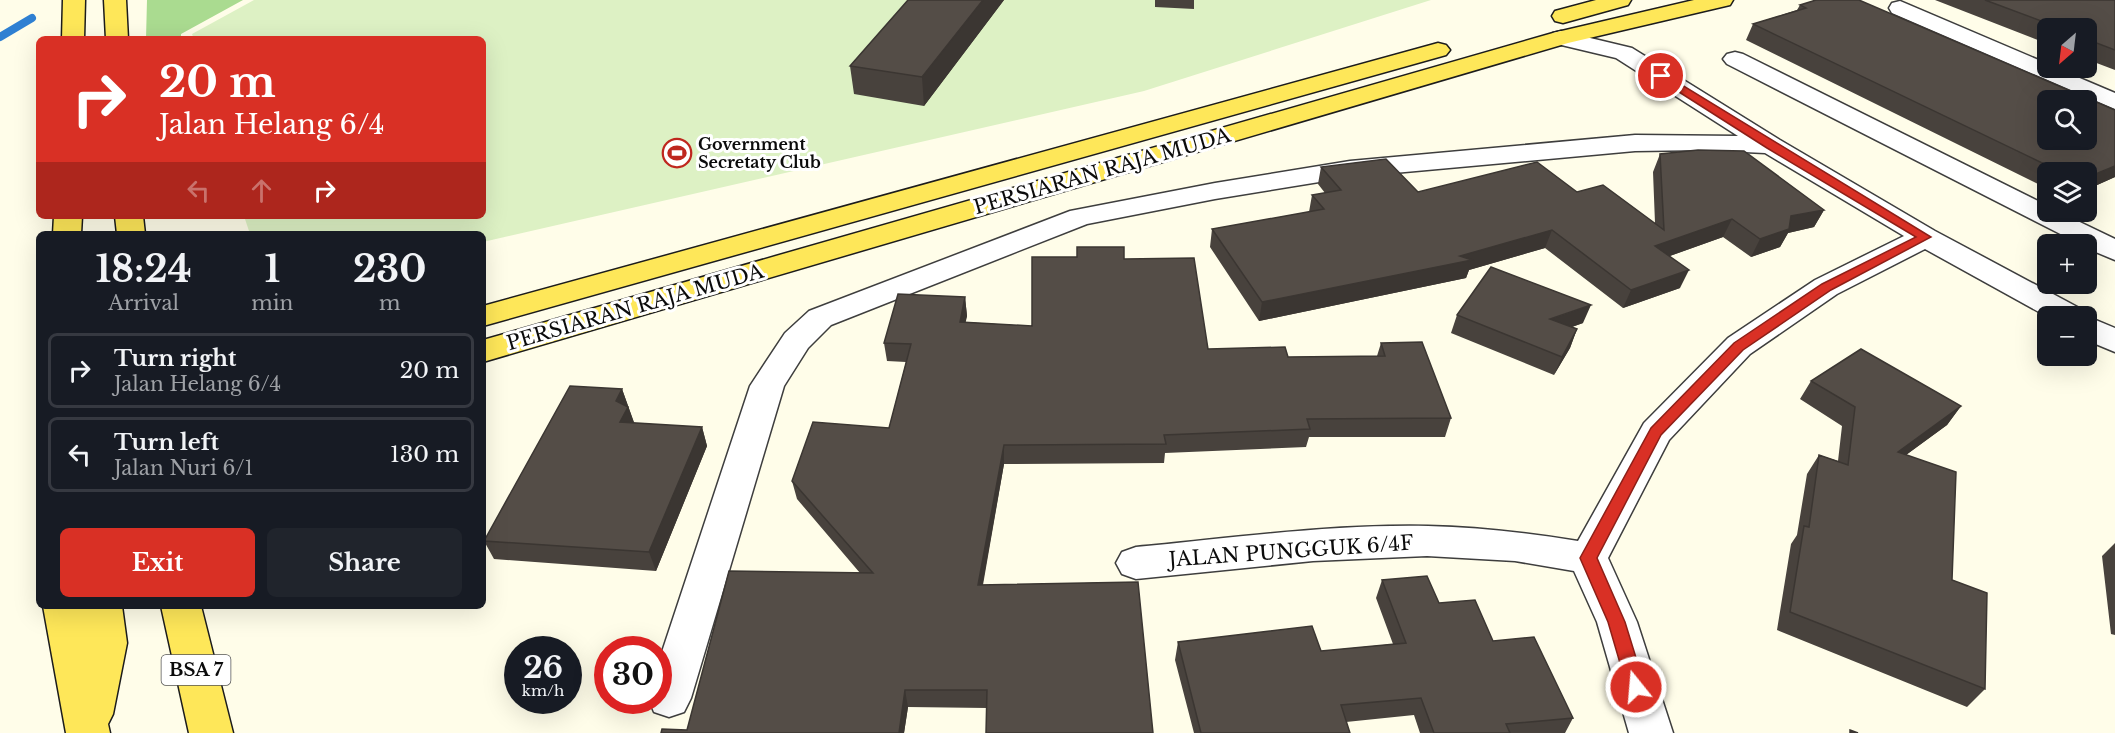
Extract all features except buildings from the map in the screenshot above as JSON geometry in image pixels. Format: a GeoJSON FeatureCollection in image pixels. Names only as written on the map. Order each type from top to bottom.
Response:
{"type":"FeatureCollection","features":[{"type":"Feature","properties":{"kind":"main road"},"geometry":{"type":"LineString","coordinates":[[73,36],[74,0]]}},
{"type":"Feature","properties":{"kind":"main road"},"geometry":{"type":"LineString","coordinates":[[115,0],[117,36]]}},
{"type":"Feature","properties":{"kind":"main road","name":"PERSIARAN RAJA MUDA"},"geometry":{"type":"LineString","coordinates":[[486,315],[1620,12],[1722,0]]}},
{"type":"Feature","properties":{"kind":"main road","name":"PERSIARAN RAJA MUDA"},"geometry":{"type":"LineString","coordinates":[[486,350],[1561,38],[1620,12]]}},
{"type":"Feature","properties":{"kind":"main road"},"geometry":{"type":"LineString","coordinates":[[64,609],[88,730]]}},
{"type":"Feature","properties":{"kind":"main road"},"geometry":{"type":"LineString","coordinates":[[88,730],[106,643],[102,609]]}},
{"type":"Feature","properties":{"kind":"main road","name":"BSA 7"},"geometry":{"type":"LineString","coordinates":[[182,609],[211,733]]}},
{"type":"Feature","properties":{"kind":"street"},"geometry":{"type":"LineString","coordinates":[[1900,8],[2115,102]]}},
{"type":"Feature","properties":{"kind":"street"},"geometry":{"type":"LineString","coordinates":[[1620,12],[1619,36],[1624,53]]}},
{"type":"Feature","properties":{"kind":"street"},"geometry":{"type":"LineString","coordinates":[[1561,38],[1624,53],[1771,146],[1925,237],[2052,306]]}},
{"type":"Feature","properties":{"kind":"street"},"geometry":{"type":"LineString","coordinates":[[1735,59],[2115,251]]}},
{"type":"Feature","properties":{"kind":"street"},"geometry":{"type":"LineString","coordinates":[[672,688],[766,386],[804,328],[820,318],[1080,217],[1215,191],[1350,169],[1635,143],[1703,142],[1771,146]]}},
{"type":"Feature","properties":{"kind":"street"},"geometry":{"type":"LineString","coordinates":[[1651,733],[1617,622],[1588,558],[1656,432],[1739,346],[1826,287],[1925,237]]}},
{"type":"Feature","properties":{"kind":"street"},"geometry":{"type":"LineString","coordinates":[[2097,332],[2115,341]]}},
{"type":"Feature","properties":{"kind":"street","name":"JALAN PUNGGUK 6/4F"},"geometry":{"type":"LineString","coordinates":[[1136,563],[1313,546],[1428,541],[1515,546],[1588,558]]}},
{"type":"Feature","properties":{"kind":"green space"},"geometry":{"type":"Polygon","coordinates":[[[147,0],[243,0],[181,36],[146,36],[147,0]]]}},
{"type":"Feature","properties":{"kind":"green space","name":"Government Secretaty Club"},"geometry":{"type":"Polygon","coordinates":[[[254,0],[1431,0],[1144,91],[486,241],[486,231],[249,231],[245,219],[486,219],[486,36],[193,36],[192,34],[254,0]]]}},
{"type":"Feature","properties":{"kind":"waterway"},"geometry":{"type":"LineString","coordinates":[[0,37],[32,18]]}},
{"type":"Feature","properties":{"kind":"place","name":"Government Secretaty Club"},"geometry":{"type":"Point","coordinates":[677,153]}},
{"type":"Feature","properties":{"kind":"route"},"geometry":{"type":"LineString","coordinates":[[1636,687],[1617,622],[1588,558],[1656,432],[1739,346],[1826,287],[1925,237],[1771,146],[1661,76]]}}]}
